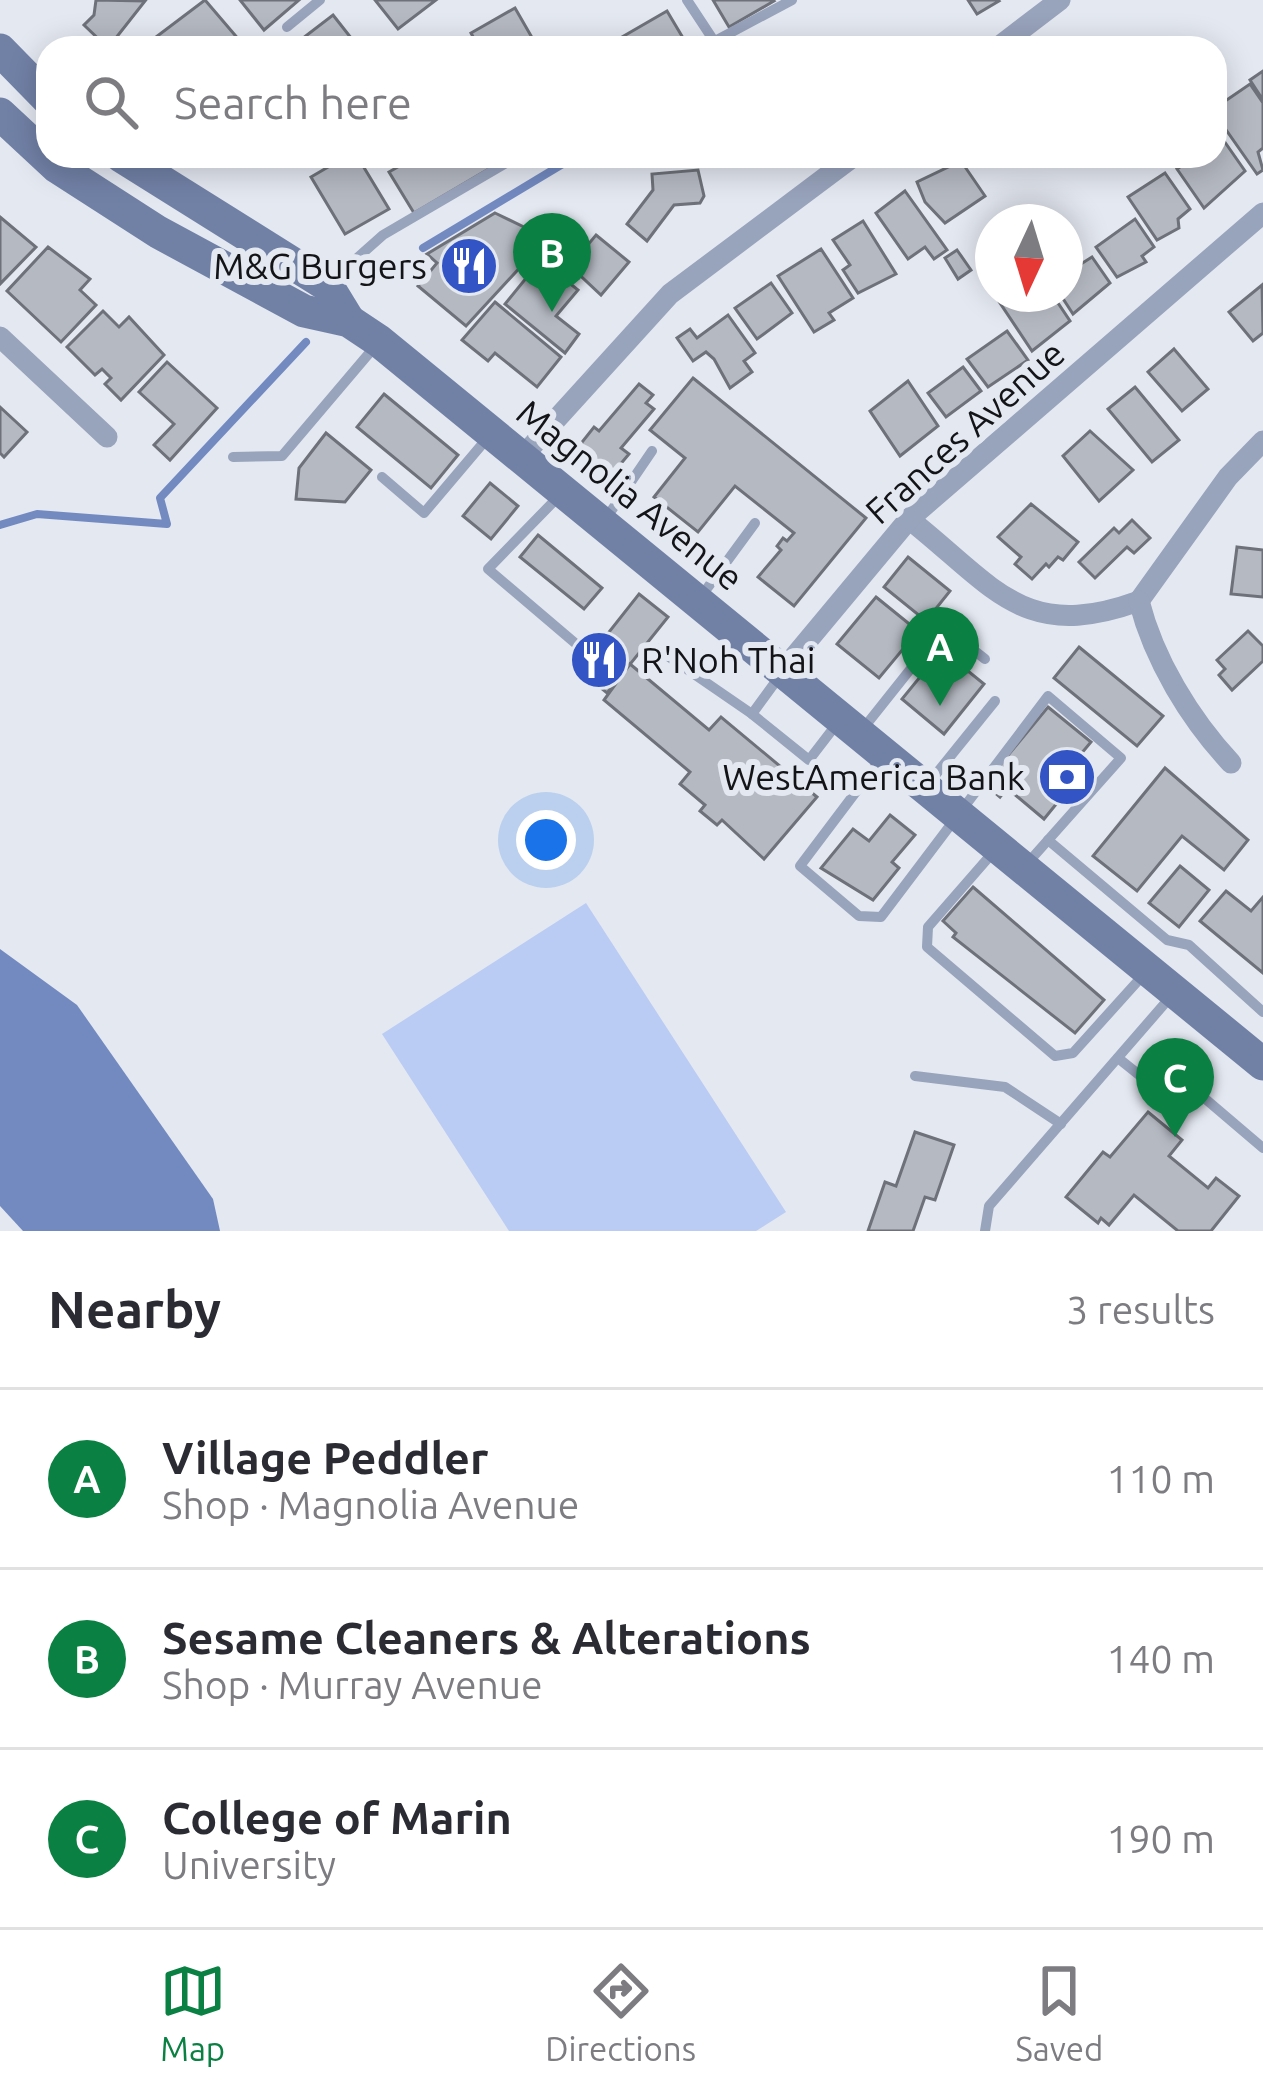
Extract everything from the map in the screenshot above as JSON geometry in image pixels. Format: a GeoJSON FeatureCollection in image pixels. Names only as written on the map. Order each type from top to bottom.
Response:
{"type":"FeatureCollection","features":[{"type":"Feature","properties":{"kind":"main road"},"geometry":{"type":"LineString","coordinates":[[0,50],[36,87]]}},
{"type":"Feature","properties":{"kind":"main road","name":"Magnolia Avenue"},"geometry":{"type":"LineString","coordinates":[[0,114],[36,147]]}},
{"type":"Feature","properties":{"kind":"main road","name":"Magnolia Avenue"},"geometry":{"type":"LineString","coordinates":[[59,168],[138,220],[304,311],[349,321],[380,341],[1263,1064]]}},
{"type":"Feature","properties":{"kind":"main road","name":"Magnolia Avenue"},"geometry":{"type":"LineString","coordinates":[[140,168],[327,285],[349,321]]}},
{"type":"Feature","properties":{"kind":"main road"},"geometry":{"type":"LineString","coordinates":[[138,220],[200,236],[278,272],[327,285]]}},
{"type":"Feature","properties":{"kind":"street"},"geometry":{"type":"LineString","coordinates":[[1014,36],[1060,0]]}},
{"type":"Feature","properties":{"kind":"street"},"geometry":{"type":"LineString","coordinates":[[521,457],[670,294],[838,168]]}},
{"type":"Feature","properties":{"kind":"street","name":"Frances Avenue"},"geometry":{"type":"LineString","coordinates":[[784,670],[909,519],[1263,213]]}},
{"type":"Feature","properties":{"kind":"street"},"geometry":{"type":"LineString","coordinates":[[0,338],[107,437]]}},
{"type":"Feature","properties":{"kind":"street"},"geometry":{"type":"LineString","coordinates":[[909,519],[1026,612],[1083,619],[1139,601],[1228,477],[1263,441]]}},
{"type":"Feature","properties":{"kind":"street"},"geometry":{"type":"LineString","coordinates":[[1139,601],[1145,626],[1191,715],[1232,764]]}},
{"type":"Feature","properties":{"kind":"lane"},"geometry":{"type":"LineString","coordinates":[[287,27],[320,0]]}},
{"type":"Feature","properties":{"kind":"lane"},"geometry":{"type":"LineString","coordinates":[[687,0],[704,36]]}},
{"type":"Feature","properties":{"kind":"lane"},"geometry":{"type":"LineString","coordinates":[[725,36],[792,0]]}},
{"type":"Feature","properties":{"kind":"lane"},"geometry":{"type":"LineString","coordinates":[[327,285],[383,236],[498,168]]}},
{"type":"Feature","properties":{"kind":"lane"},"geometry":{"type":"LineString","coordinates":[[233,457],[282,456],[380,341]]}},
{"type":"Feature","properties":{"kind":"lane"},"geometry":{"type":"LineString","coordinates":[[382,477],[424,513],[492,433]]}},
{"type":"Feature","properties":{"kind":"lane"},"geometry":{"type":"LineString","coordinates":[[603,523],[652,451]]}},
{"type":"Feature","properties":{"kind":"lane"},"geometry":{"type":"LineString","coordinates":[[563,491],[488,569],[575,643]]}},
{"type":"Feature","properties":{"kind":"lane"},"geometry":{"type":"LineString","coordinates":[[698,600],[755,523]]}},
{"type":"Feature","properties":{"kind":"lane"},"geometry":{"type":"LineString","coordinates":[[985,659],[944,627],[862,734],[800,866],[859,916],[881,917],[956,811],[1048,696],[1121,758],[1048,840],[1011,857],[928,928],[927,947],[1055,1056],[1073,1053],[1142,965],[1159,934]]}},
{"type":"Feature","properties":{"kind":"lane"},"geometry":{"type":"LineString","coordinates":[[656,648],[809,760],[862,734]]}},
{"type":"Feature","properties":{"kind":"lane"},"geometry":{"type":"LineString","coordinates":[[752,715],[784,670]]}},
{"type":"Feature","properties":{"kind":"lane"},"geometry":{"type":"LineString","coordinates":[[926,787],[995,701]]}},
{"type":"Feature","properties":{"kind":"lane"},"geometry":{"type":"LineString","coordinates":[[1048,840],[1159,934],[1189,945],[1263,1012]]}},
{"type":"Feature","properties":{"kind":"lane"},"geometry":{"type":"LineString","coordinates":[[985,1231],[989,1206],[1175,992]]}},
{"type":"Feature","properties":{"kind":"lane"},"geometry":{"type":"LineString","coordinates":[[1118,1058],[1148,1082],[1182,1079],[1263,1148]]}},
{"type":"Feature","properties":{"kind":"lane"},"geometry":{"type":"LineString","coordinates":[[916,1076],[1005,1087],[1061,1124]]}},
{"type":"Feature","properties":{"kind":"shaded area"},"geometry":{"type":"Polygon","coordinates":[[[586,903],[786,1212],[756,1231],[509,1231],[382,1034],[586,903]]]}},
{"type":"Feature","properties":{"kind":"shaded area"},"geometry":{"type":"Polygon","coordinates":[[[0,949],[77,1005],[213,1199],[220,1231],[23,1231],[0,1206],[0,949]]]}},
{"type":"Feature","properties":{"kind":"building"},"geometry":{"type":"Polygon","coordinates":[[[96,0],[145,1],[117,36],[95,36],[84,25],[94,15],[96,0]]]}},
{"type":"Feature","properties":{"kind":"building"},"geometry":{"type":"Polygon","coordinates":[[[205,0],[236,36],[157,36],[205,0]]]}},
{"type":"Feature","properties":{"kind":"building"},"geometry":{"type":"Polygon","coordinates":[[[240,0],[299,0],[264,30],[240,0]]]}},
{"type":"Feature","properties":{"kind":"building"},"geometry":{"type":"Polygon","coordinates":[[[375,0],[436,0],[398,29],[375,0]]]}},
{"type":"Feature","properties":{"kind":"building"},"geometry":{"type":"Polygon","coordinates":[[[713,0],[773,0],[774,1],[729,27],[713,0]]]}},
{"type":"Feature","properties":{"kind":"building"},"geometry":{"type":"Polygon","coordinates":[[[968,0],[998,0],[999,1],[977,14],[968,0]]]}},
{"type":"Feature","properties":{"kind":"building"},"geometry":{"type":"Polygon","coordinates":[[[515,8],[531,36],[473,36],[515,8]]]}},
{"type":"Feature","properties":{"kind":"building"},"geometry":{"type":"Polygon","coordinates":[[[667,11],[682,36],[624,36],[667,11]]]}},
{"type":"Feature","properties":{"kind":"building"},"geometry":{"type":"Polygon","coordinates":[[[333,15],[350,36],[306,36],[333,15]]]}},
{"type":"Feature","properties":{"kind":"building"},"geometry":{"type":"Polygon","coordinates":[[[1263,71],[1263,100],[1250,80],[1263,71]]]}},
{"type":"Feature","properties":{"kind":"building"},"geometry":{"type":"Polygon","coordinates":[[[1250,84],[1263,103],[1263,148],[1258,152],[1263,170],[1257,174],[1227,131],[1227,100],[1250,84]]]}},
{"type":"Feature","properties":{"kind":"building"},"geometry":{"type":"Polygon","coordinates":[[[1227,145],[1245,171],[1204,208],[1177,169],[1227,168],[1227,145]]]}},
{"type":"Feature","properties":{"kind":"building"},"geometry":{"type":"Polygon","coordinates":[[[326,168],[364,168],[389,209],[345,234],[311,177],[326,168]]]}},
{"type":"Feature","properties":{"kind":"building"},"geometry":{"type":"Polygon","coordinates":[[[396,168],[491,168],[414,213],[389,172],[396,168]]]}},
{"type":"Feature","properties":{"kind":"building"},"geometry":{"type":"Polygon","coordinates":[[[946,168],[966,168],[985,196],[945,223],[925,202],[917,182],[946,168]]]}},
{"type":"Feature","properties":{"kind":"building"},"geometry":{"type":"Polygon","coordinates":[[[698,170],[704,196],[700,203],[674,205],[647,241],[627,224],[653,190],[652,174],[698,170]]]}},
{"type":"Feature","properties":{"kind":"building"},"geometry":{"type":"Polygon","coordinates":[[[1165,173],[1190,209],[1178,219],[1179,228],[1157,240],[1128,197],[1165,173]]]}},
{"type":"Feature","properties":{"kind":"building"},"geometry":{"type":"Polygon","coordinates":[[[905,191],[947,250],[934,259],[925,247],[908,259],[876,213],[905,191]]]}},
{"type":"Feature","properties":{"kind":"building"},"geometry":{"type":"Polygon","coordinates":[[[495,213],[526,228],[521,235],[537,249],[466,326],[418,286],[437,263],[427,254],[495,213]]]}},
{"type":"Feature","properties":{"kind":"building"},"geometry":{"type":"Polygon","coordinates":[[[0,217],[36,247],[0,284],[0,217]]]}},
{"type":"Feature","properties":{"kind":"building"},"geometry":{"type":"Polygon","coordinates":[[[1135,219],[1154,247],[1142,256],[1146,262],[1117,277],[1096,247],[1135,219]]]}},
{"type":"Feature","properties":{"kind":"building"},"geometry":{"type":"Polygon","coordinates":[[[863,221],[896,274],[858,293],[843,270],[850,265],[833,240],[863,221]]]}},
{"type":"Feature","properties":{"kind":"building"},"geometry":{"type":"Polygon","coordinates":[[[596,235],[629,262],[601,295],[553,250],[564,237],[582,252],[596,235]]]}},
{"type":"Feature","properties":{"kind":"building"},"geometry":{"type":"Polygon","coordinates":[[[48,247],[90,279],[80,290],[96,305],[61,342],[7,291],[48,247]]]}},
{"type":"Feature","properties":{"kind":"building"},"geometry":{"type":"Polygon","coordinates":[[[821,249],[853,298],[829,313],[834,320],[814,332],[778,276],[821,249]]]}},
{"type":"Feature","properties":{"kind":"building"},"geometry":{"type":"Polygon","coordinates":[[[957,250],[971,270],[958,279],[945,258],[957,250]]]}},
{"type":"Feature","properties":{"kind":"building"},"geometry":{"type":"Polygon","coordinates":[[[1092,257],[1110,283],[1083,306],[1083,263],[1092,257]]]}},
{"type":"Feature","properties":{"kind":"building"},"geometry":{"type":"Polygon","coordinates":[[[552,269],[578,290],[556,316],[579,334],[565,353],[505,304],[527,277],[537,284],[552,269]]]}},
{"type":"Feature","properties":{"kind":"building"},"geometry":{"type":"Polygon","coordinates":[[[771,283],[792,313],[757,339],[735,308],[771,283]]]}},
{"type":"Feature","properties":{"kind":"building"},"geometry":{"type":"Polygon","coordinates":[[[1262,285],[1263,333],[1253,341],[1229,312],[1262,285]]]}},
{"type":"Feature","properties":{"kind":"building"},"geometry":{"type":"Polygon","coordinates":[[[495,302],[561,357],[537,387],[495,353],[488,361],[462,340],[495,302]]]}},
{"type":"Feature","properties":{"kind":"building"},"geometry":{"type":"Polygon","coordinates":[[[103,311],[119,327],[129,317],[164,355],[121,400],[105,384],[111,378],[102,369],[95,375],[67,347],[103,311]]]}},
{"type":"Feature","properties":{"kind":"building"},"geometry":{"type":"Polygon","coordinates":[[[1006,312],[1064,312],[1070,321],[1032,351],[1006,312]]]}},
{"type":"Feature","properties":{"kind":"building"},"geometry":{"type":"Polygon","coordinates":[[[728,315],[755,353],[744,361],[752,372],[730,388],[714,359],[706,352],[693,361],[677,338],[690,329],[697,338],[728,315]]]}},
{"type":"Feature","properties":{"kind":"building"},"geometry":{"type":"Polygon","coordinates":[[[1007,331],[1028,360],[988,387],[967,359],[1007,331]]]}},
{"type":"Feature","properties":{"kind":"building"},"geometry":{"type":"Polygon","coordinates":[[[1174,349],[1208,389],[1182,411],[1148,372],[1174,349]]]}},
{"type":"Feature","properties":{"kind":"building"},"geometry":{"type":"Polygon","coordinates":[[[167,362],[217,408],[170,460],[154,445],[174,424],[139,392],[167,362]]]}},
{"type":"Feature","properties":{"kind":"building"},"geometry":{"type":"Polygon","coordinates":[[[963,367],[981,391],[946,417],[928,393],[963,367]]]}},
{"type":"Feature","properties":{"kind":"building"},"geometry":{"type":"Polygon","coordinates":[[[693,378],[866,518],[794,606],[758,577],[781,550],[777,546],[783,538],[787,541],[794,533],[735,486],[698,532],[654,497],[685,458],[650,430],[693,378]]]}},
{"type":"Feature","properties":{"kind":"building"},"geometry":{"type":"Polygon","coordinates":[[[908,381],[938,426],[900,456],[870,411],[908,381]]]}},
{"type":"Feature","properties":{"kind":"building"},"geometry":{"type":"Polygon","coordinates":[[[639,384],[653,395],[646,403],[654,409],[621,448],[629,454],[608,479],[575,451],[639,384]]]}},
{"type":"Feature","properties":{"kind":"building"},"geometry":{"type":"Polygon","coordinates":[[[1135,387],[1179,440],[1152,462],[1108,409],[1135,387]]]}},
{"type":"Feature","properties":{"kind":"building"},"geometry":{"type":"Polygon","coordinates":[[[384,394],[458,455],[431,488],[357,427],[384,394]]]}},
{"type":"Feature","properties":{"kind":"building"},"geometry":{"type":"Polygon","coordinates":[[[0,407],[27,432],[4,457],[0,453],[0,407]]]}},
{"type":"Feature","properties":{"kind":"building"},"geometry":{"type":"Polygon","coordinates":[[[1090,431],[1133,470],[1099,501],[1063,456],[1090,431]]]}},
{"type":"Feature","properties":{"kind":"building"},"geometry":{"type":"Polygon","coordinates":[[[326,433],[371,470],[345,502],[296,499],[299,468],[326,433]]]}},
{"type":"Feature","properties":{"kind":"building"},"geometry":{"type":"Polygon","coordinates":[[[490,483],[518,506],[491,539],[463,516],[490,483]]]}},
{"type":"Feature","properties":{"kind":"building"},"geometry":{"type":"Polygon","coordinates":[[[1031,504],[1078,542],[1063,560],[1058,557],[1049,567],[1046,564],[1032,579],[1015,564],[1021,557],[998,537],[1031,504]]]}},
{"type":"Feature","properties":{"kind":"building"},"geometry":{"type":"Polygon","coordinates":[[[1132,520],[1150,538],[1134,553],[1127,547],[1095,578],[1079,562],[1114,528],[1119,533],[1132,520]]]}},
{"type":"Feature","properties":{"kind":"building"},"geometry":{"type":"Polygon","coordinates":[[[538,535],[602,588],[584,609],[520,557],[538,535]]]}},
{"type":"Feature","properties":{"kind":"building"},"geometry":{"type":"Polygon","coordinates":[[[1237,547],[1263,550],[1263,597],[1231,594],[1237,547]]]}},
{"type":"Feature","properties":{"kind":"building"},"geometry":{"type":"Polygon","coordinates":[[[908,557],[950,591],[926,621],[884,587],[908,557]]]}},
{"type":"Feature","properties":{"kind":"building"},"geometry":{"type":"Polygon","coordinates":[[[639,594],[668,617],[607,693],[579,670],[639,594]]]}},
{"type":"Feature","properties":{"kind":"building"},"geometry":{"type":"Polygon","coordinates":[[[876,597],[918,631],[879,678],[837,644],[876,597]]]}},
{"type":"Feature","properties":{"kind":"building"},"geometry":{"type":"Polygon","coordinates":[[[1248,631],[1263,646],[1263,661],[1232,690],[1219,675],[1225,669],[1217,660],[1248,631]]]}},
{"type":"Feature","properties":{"kind":"building"},"geometry":{"type":"Polygon","coordinates":[[[1079,647],[1163,716],[1137,746],[1054,678],[1079,647]]]}},
{"type":"Feature","properties":{"kind":"building"},"geometry":{"type":"Polygon","coordinates":[[[942,650],[984,684],[944,734],[902,699],[942,650]]]}},
{"type":"Feature","properties":{"kind":"building"},"geometry":{"type":"Polygon","coordinates":[[[630,664],[709,730],[721,717],[817,797],[764,859],[722,820],[717,825],[700,811],[705,805],[680,784],[690,772],[604,700],[630,664]]]}},
{"type":"Feature","properties":{"kind":"building"},"geometry":{"type":"Polygon","coordinates":[[[1048,707],[1091,742],[1065,773],[1075,781],[1044,819],[1007,788],[1000,797],[988,787],[990,777],[1048,707]]]}},
{"type":"Feature","properties":{"kind":"building"},"geometry":{"type":"Polygon","coordinates":[[[1165,768],[1248,840],[1224,870],[1182,836],[1137,891],[1093,856],[1165,768]]]}},
{"type":"Feature","properties":{"kind":"building"},"geometry":{"type":"Polygon","coordinates":[[[890,815],[915,835],[892,862],[899,868],[873,900],[821,868],[853,829],[869,841],[890,815]]]}},
{"type":"Feature","properties":{"kind":"building"},"geometry":{"type":"Polygon","coordinates":[[[1180,866],[1209,890],[1179,927],[1149,903],[1180,866]]]}},
{"type":"Feature","properties":{"kind":"building"},"geometry":{"type":"Polygon","coordinates":[[[973,887],[1104,1000],[1075,1033],[953,937],[956,933],[943,921],[973,887]]]}},
{"type":"Feature","properties":{"kind":"building"},"geometry":{"type":"Polygon","coordinates":[[[1226,891],[1251,911],[1263,897],[1263,973],[1200,921],[1226,891]]]}},
{"type":"Feature","properties":{"kind":"building"},"geometry":{"type":"Polygon","coordinates":[[[1148,1112],[1182,1140],[1169,1156],[1208,1188],[1216,1178],[1239,1196],[1211,1231],[1178,1231],[1134,1195],[1109,1225],[1101,1218],[1098,1223],[1066,1197],[1103,1152],[1110,1157],[1148,1112]]]}},
{"type":"Feature","properties":{"kind":"building"},"geometry":{"type":"Polygon","coordinates":[[[915,1132],[954,1145],[935,1200],[925,1197],[913,1231],[868,1231],[885,1182],[896,1186],[915,1132]]]}},
{"type":"Feature","properties":{"kind":"waterway"},"geometry":{"type":"LineString","coordinates":[[423,248],[556,168]]}},
{"type":"Feature","properties":{"kind":"waterway"},"geometry":{"type":"LineString","coordinates":[[0,525],[37,514],[167,524],[160,498],[306,342]]}},
{"type":"Feature","properties":{"kind":"place","name":"M&G Burgers"},"geometry":{"type":"Point","coordinates":[469,266]}},
{"type":"Feature","properties":{"kind":"place","name":"Sesame Cleaners & Alterations"},"geometry":{"type":"Point","coordinates":[552,312]}},
{"type":"Feature","properties":{"kind":"place","name":"R'Noh Thai"},"geometry":{"type":"Point","coordinates":[599,660]}},
{"type":"Feature","properties":{"kind":"place","name":"Village Peddler"},"geometry":{"type":"Point","coordinates":[940,706]}},
{"type":"Feature","properties":{"kind":"place","name":"WestAmerica Bank"},"geometry":{"type":"Point","coordinates":[1067,777]}},
{"type":"Feature","properties":{"kind":"place","name":"College of Marin"},"geometry":{"type":"Point","coordinates":[1175,1137]}}]}
